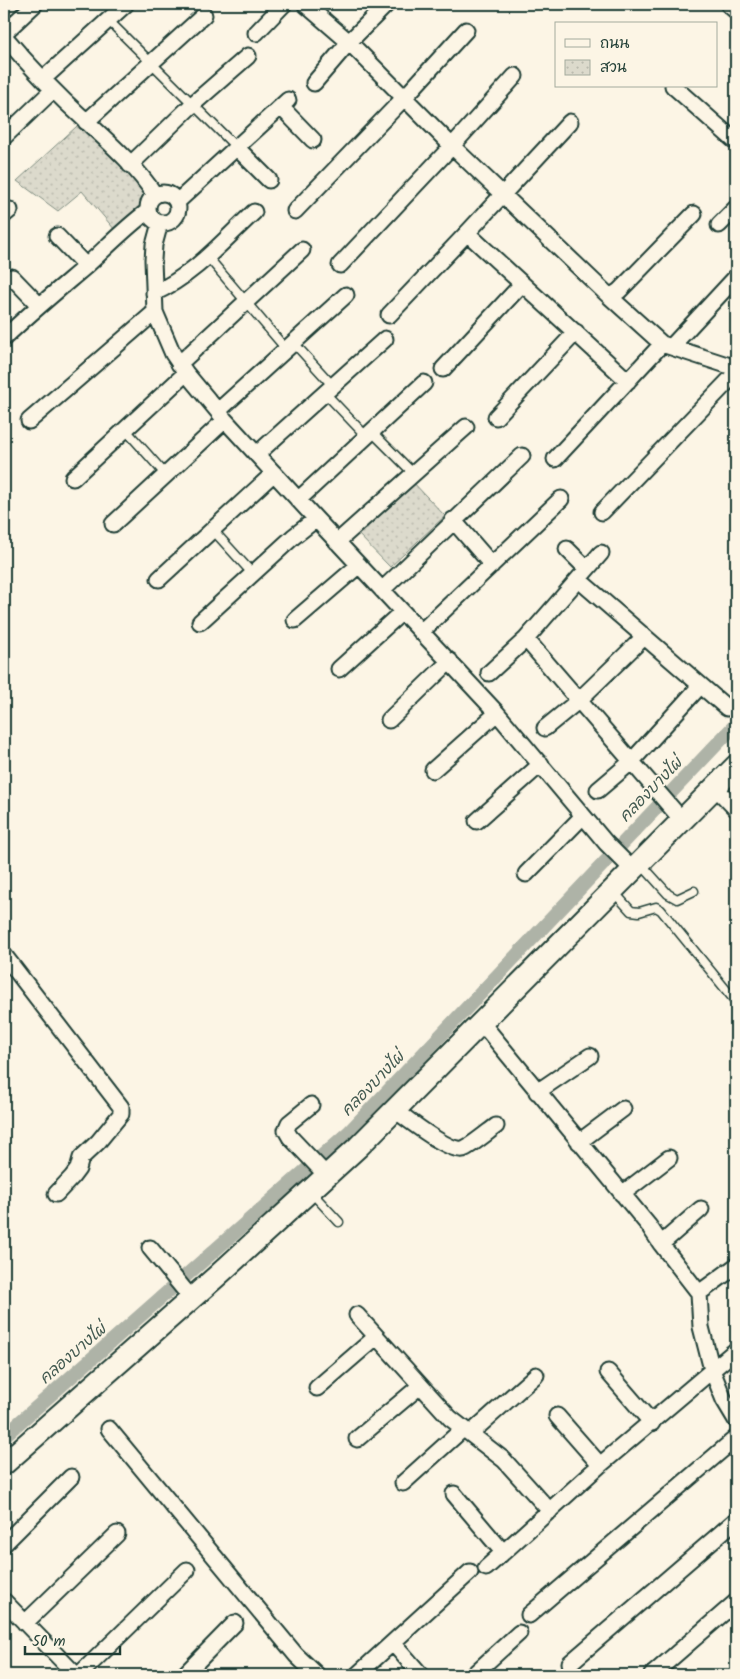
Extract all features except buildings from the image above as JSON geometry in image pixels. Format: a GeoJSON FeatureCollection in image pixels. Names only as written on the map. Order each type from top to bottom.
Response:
{"type":"FeatureCollection","features":[{"type":"Feature","properties":{"kind":"street"},"geometry":{"type":"LineString","coordinates":[[35,4],[6,42],[86,122],[107,140],[145,180],[155,195]]}},
{"type":"Feature","properties":{"kind":"street"},"geometry":{"type":"LineString","coordinates":[[8,131],[48,84],[108,20],[126,4]]}},
{"type":"Feature","properties":{"kind":"street"},"geometry":{"type":"LineString","coordinates":[[256,33],[284,4]]}},
{"type":"Feature","properties":{"kind":"street"},"geometry":{"type":"LineString","coordinates":[[305,4],[349,42],[452,146],[610,297],[666,345],[736,368]]}},
{"type":"Feature","properties":{"kind":"street"},"geometry":{"type":"LineString","coordinates":[[314,83],[349,42],[387,4]]}},
{"type":"Feature","properties":{"kind":"street"},"geometry":{"type":"LineString","coordinates":[[728,4],[736,11]]}},
{"type":"Feature","properties":{"kind":"street"},"geometry":{"type":"LineString","coordinates":[[86,122],[204,15]]}},
{"type":"Feature","properties":{"kind":"street"},"geometry":{"type":"LineString","coordinates":[[295,211],[404,98],[466,30]]}},
{"type":"Feature","properties":{"kind":"street"},"geometry":{"type":"LineString","coordinates":[[130,165],[193,104],[248,56]]}},
{"type":"Feature","properties":{"kind":"street"},"geometry":{"type":"LineString","coordinates":[[340,265],[515,76]]}},
{"type":"Feature","properties":{"kind":"street"},"geometry":{"type":"LineString","coordinates":[[675,88],[736,142]]}},
{"type":"Feature","properties":{"kind":"street"},"geometry":{"type":"LineString","coordinates":[[177,202],[284,104],[313,140]]}},
{"type":"Feature","properties":{"kind":"street"},"geometry":{"type":"LineString","coordinates":[[389,315],[570,122]]}},
{"type":"Feature","properties":{"kind":"street"},"geometry":{"type":"LineString","coordinates":[[237,148],[269,180]]}},
{"type":"Feature","properties":{"kind":"street"},"geometry":{"type":"LineString","coordinates":[[165,192],[175,197],[178,209],[177,215],[173,220],[167,223],[154,221],[148,210],[150,200],[155,195],[165,192]]}},
{"type":"Feature","properties":{"kind":"street"},"geometry":{"type":"LineString","coordinates":[[720,225],[736,208]]}},
{"type":"Feature","properties":{"kind":"street"},"geometry":{"type":"LineString","coordinates":[[4,338],[148,210]]}},
{"type":"Feature","properties":{"kind":"street"},"geometry":{"type":"LineString","coordinates":[[154,293],[169,286],[207,256],[254,212]]}},
{"type":"Feature","properties":{"kind":"street"},"geometry":{"type":"LineString","coordinates":[[610,297],[618,292],[694,214]]}},
{"type":"Feature","properties":{"kind":"street"},"geometry":{"type":"LineString","coordinates":[[160,223],[154,245],[153,260],[155,312],[173,354],[183,369],[298,500],[497,713],[609,847],[633,865]]}},
{"type":"Feature","properties":{"kind":"street"},"geometry":{"type":"LineString","coordinates":[[467,233],[628,380]]}},
{"type":"Feature","properties":{"kind":"street"},"geometry":{"type":"LineString","coordinates":[[57,236],[86,266]]}},
{"type":"Feature","properties":{"kind":"street"},"geometry":{"type":"LineString","coordinates":[[73,478],[125,429],[246,304],[302,250]]}},
{"type":"Feature","properties":{"kind":"street"},"geometry":{"type":"LineString","coordinates":[[12,277],[39,305]]}},
{"type":"Feature","properties":{"kind":"street"},"geometry":{"type":"LineString","coordinates":[[555,459],[628,380],[736,277]]}},
{"type":"Feature","properties":{"kind":"street"},"geometry":{"type":"LineString","coordinates":[[443,369],[522,284]]}},
{"type":"Feature","properties":{"kind":"street"},"geometry":{"type":"LineString","coordinates":[[112,524],[166,475],[290,346],[346,295]]}},
{"type":"Feature","properties":{"kind":"street"},"geometry":{"type":"LineString","coordinates":[[29,421],[155,312]]}},
{"type":"Feature","properties":{"kind":"street"},"geometry":{"type":"LineString","coordinates":[[496,416],[576,332]]}},
{"type":"Feature","properties":{"kind":"street"},"geometry":{"type":"LineString","coordinates":[[257,454],[385,339]]}},
{"type":"Feature","properties":{"kind":"street"},"geometry":{"type":"LineString","coordinates":[[602,512],[736,373]]}},
{"type":"Feature","properties":{"kind":"street"},"geometry":{"type":"LineString","coordinates":[[298,500],[424,384]]}},
{"type":"Feature","properties":{"kind":"street"},"geometry":{"type":"LineString","coordinates":[[337,542],[466,427]]}},
{"type":"Feature","properties":{"kind":"street"},"geometry":{"type":"LineString","coordinates":[[382,590],[522,456]]}},
{"type":"Feature","properties":{"kind":"street"},"geometry":{"type":"LineString","coordinates":[[159,579],[274,473]]}},
{"type":"Feature","properties":{"kind":"street"},"geometry":{"type":"LineString","coordinates":[[421,632],[561,499]]}},
{"type":"Feature","properties":{"kind":"street"},"geometry":{"type":"LineString","coordinates":[[200,622],[252,573],[316,519]]}},
{"type":"Feature","properties":{"kind":"street"},"geometry":{"type":"LineString","coordinates":[[453,520],[492,565]]}},
{"type":"Feature","properties":{"kind":"street"},"geometry":{"type":"LineString","coordinates":[[567,549],[583,574],[644,637],[727,708]]}},
{"type":"Feature","properties":{"kind":"street"},"geometry":{"type":"LineString","coordinates":[[488,674],[526,639],[601,553]]}},
{"type":"Feature","properties":{"kind":"street"},"geometry":{"type":"LineString","coordinates":[[295,620],[359,565]]}},
{"type":"Feature","properties":{"kind":"street"},"geometry":{"type":"LineString","coordinates":[[339,670],[402,612]]}},
{"type":"Feature","properties":{"kind":"street"},"geometry":{"type":"LineString","coordinates":[[545,728],[578,701],[644,637]]}},
{"type":"Feature","properties":{"kind":"street"},"geometry":{"type":"LineString","coordinates":[[526,639],[677,815]]}},
{"type":"Feature","properties":{"kind":"street"},"geometry":{"type":"LineString","coordinates":[[389,720],[450,662]]}},
{"type":"Feature","properties":{"kind":"street"},"geometry":{"type":"LineString","coordinates":[[598,790],[631,762],[700,686]]}},
{"type":"Feature","properties":{"kind":"street"},"geometry":{"type":"LineString","coordinates":[[432,770],[497,713]]}},
{"type":"Feature","properties":{"kind":"street"},"geometry":{"type":"LineString","coordinates":[[477,821],[541,764]]}},
{"type":"Feature","properties":{"kind":"street"},"geometry":{"type":"LineString","coordinates":[[4,1464],[183,1289],[310,1191],[324,1172],[395,1110],[612,890],[677,815],[715,787],[736,766]]}},
{"type":"Feature","properties":{"kind":"street"},"geometry":{"type":"LineString","coordinates":[[715,787],[736,809]]}},
{"type":"Feature","properties":{"kind":"street"},"geometry":{"type":"LineString","coordinates":[[526,874],[583,816]]}},
{"type":"Feature","properties":{"kind":"street"},"geometry":{"type":"LineString","coordinates":[[4,955],[121,1107],[121,1114],[98,1142],[81,1158],[75,1173],[56,1194]]}},
{"type":"Feature","properties":{"kind":"street"},"geometry":{"type":"LineString","coordinates":[[482,1022],[537,1092],[649,1226],[699,1293],[701,1327],[712,1370],[724,1400],[736,1420]]}},
{"type":"Feature","properties":{"kind":"street"},"geometry":{"type":"LineString","coordinates":[[537,1092],[590,1056]]}},
{"type":"Feature","properties":{"kind":"street"},"geometry":{"type":"LineString","coordinates":[[311,1105],[288,1123],[286,1130],[309,1158],[324,1172]]}},
{"type":"Feature","properties":{"kind":"street"},"geometry":{"type":"LineString","coordinates":[[579,1142],[623,1109]]}},
{"type":"Feature","properties":{"kind":"street"},"geometry":{"type":"LineString","coordinates":[[395,1110],[418,1128],[452,1148],[464,1149],[496,1126]]}},
{"type":"Feature","properties":{"kind":"street"},"geometry":{"type":"LineString","coordinates":[[622,1194],[669,1158]]}},
{"type":"Feature","properties":{"kind":"street"},"geometry":{"type":"LineString","coordinates":[[661,1244],[701,1209]]}},
{"type":"Feature","properties":{"kind":"street"},"geometry":{"type":"LineString","coordinates":[[150,1248],[183,1289]]}},
{"type":"Feature","properties":{"kind":"street"},"geometry":{"type":"LineString","coordinates":[[699,1293],[736,1266]]}},
{"type":"Feature","properties":{"kind":"street"},"geometry":{"type":"LineString","coordinates":[[357,1315],[450,1418],[468,1430],[504,1460],[550,1512]]}},
{"type":"Feature","properties":{"kind":"street"},"geometry":{"type":"LineString","coordinates":[[318,1388],[376,1337]]}},
{"type":"Feature","properties":{"kind":"street"},"geometry":{"type":"LineString","coordinates":[[486,1568],[600,1465],[736,1350]]}},
{"type":"Feature","properties":{"kind":"street"},"geometry":{"type":"LineString","coordinates":[[608,1372],[652,1422]]}},
{"type":"Feature","properties":{"kind":"street"},"geometry":{"type":"LineString","coordinates":[[403,1483],[536,1376]]}},
{"type":"Feature","properties":{"kind":"street"},"geometry":{"type":"LineString","coordinates":[[357,1439],[420,1386]]}},
{"type":"Feature","properties":{"kind":"street"},"geometry":{"type":"LineString","coordinates":[[557,1416],[600,1465]]}},
{"type":"Feature","properties":{"kind":"street"},"geometry":{"type":"LineString","coordinates":[[109,1429],[296,1655],[317,1675]]}},
{"type":"Feature","properties":{"kind":"street"},"geometry":{"type":"LineString","coordinates":[[529,1615],[736,1438]]}},
{"type":"Feature","properties":{"kind":"street"},"geometry":{"type":"LineString","coordinates":[[4,1544],[71,1477]]}},
{"type":"Feature","properties":{"kind":"street"},"geometry":{"type":"LineString","coordinates":[[454,1494],[503,1552]]}},
{"type":"Feature","properties":{"kind":"street"},"geometry":{"type":"LineString","coordinates":[[570,1663],[736,1520]]}},
{"type":"Feature","properties":{"kind":"street"},"geometry":{"type":"LineString","coordinates":[[25,1623],[117,1534]]}},
{"type":"Feature","properties":{"kind":"street"},"geometry":{"type":"LineString","coordinates":[[4,1601],[77,1675],[187,1570]]}},
{"type":"Feature","properties":{"kind":"street"},"geometry":{"type":"LineString","coordinates":[[357,1675],[470,1572]]}},
{"type":"Feature","properties":{"kind":"street"},"geometry":{"type":"LineString","coordinates":[[652,1675],[736,1602]]}},
{"type":"Feature","properties":{"kind":"street"},"geometry":{"type":"LineString","coordinates":[[184,1675],[235,1624]]}},
{"type":"Feature","properties":{"kind":"street"},"geometry":{"type":"LineString","coordinates":[[472,1675],[519,1633]]}},
{"type":"Feature","properties":{"kind":"street"},"geometry":{"type":"LineString","coordinates":[[393,1644],[421,1675]]}},
{"type":"Feature","properties":{"kind":"lane"},"geometry":{"type":"LineString","coordinates":[[108,20],[237,148]]}},
{"type":"Feature","properties":{"kind":"lane"},"geometry":{"type":"LineString","coordinates":[[207,256],[242,296],[246,304],[290,346],[369,433],[414,474]]}},
{"type":"Feature","properties":{"kind":"lane"},"geometry":{"type":"LineString","coordinates":[[125,429],[166,475]]}},
{"type":"Feature","properties":{"kind":"lane"},"geometry":{"type":"LineString","coordinates":[[212,529],[252,573]]}},
{"type":"Feature","properties":{"kind":"lane"},"geometry":{"type":"LineString","coordinates":[[633,865],[668,894],[677,899],[694,891]]}},
{"type":"Feature","properties":{"kind":"lane"},"geometry":{"type":"LineString","coordinates":[[612,890],[631,911],[639,912],[656,907],[661,910],[736,1002]]}},
{"type":"Feature","properties":{"kind":"lane"},"geometry":{"type":"LineString","coordinates":[[310,1191],[339,1222]]}},
{"type":"Feature","properties":{"kind":"green space"},"geometry":{"type":"Polygon","coordinates":[[[88,116],[149,181],[148,201],[115,230],[82,191],[58,211],[17,181],[88,116]]]}},
{"type":"Feature","properties":{"kind":"green space"},"geometry":{"type":"Polygon","coordinates":[[[409,478],[445,516],[390,567],[354,530],[409,478]]]}},
{"type":"Feature","properties":{"kind":"waterway","name":"คลองบางไผ่"},"geometry":{"type":"LineString","coordinates":[[4,1436],[349,1132],[736,724]]}}]}
